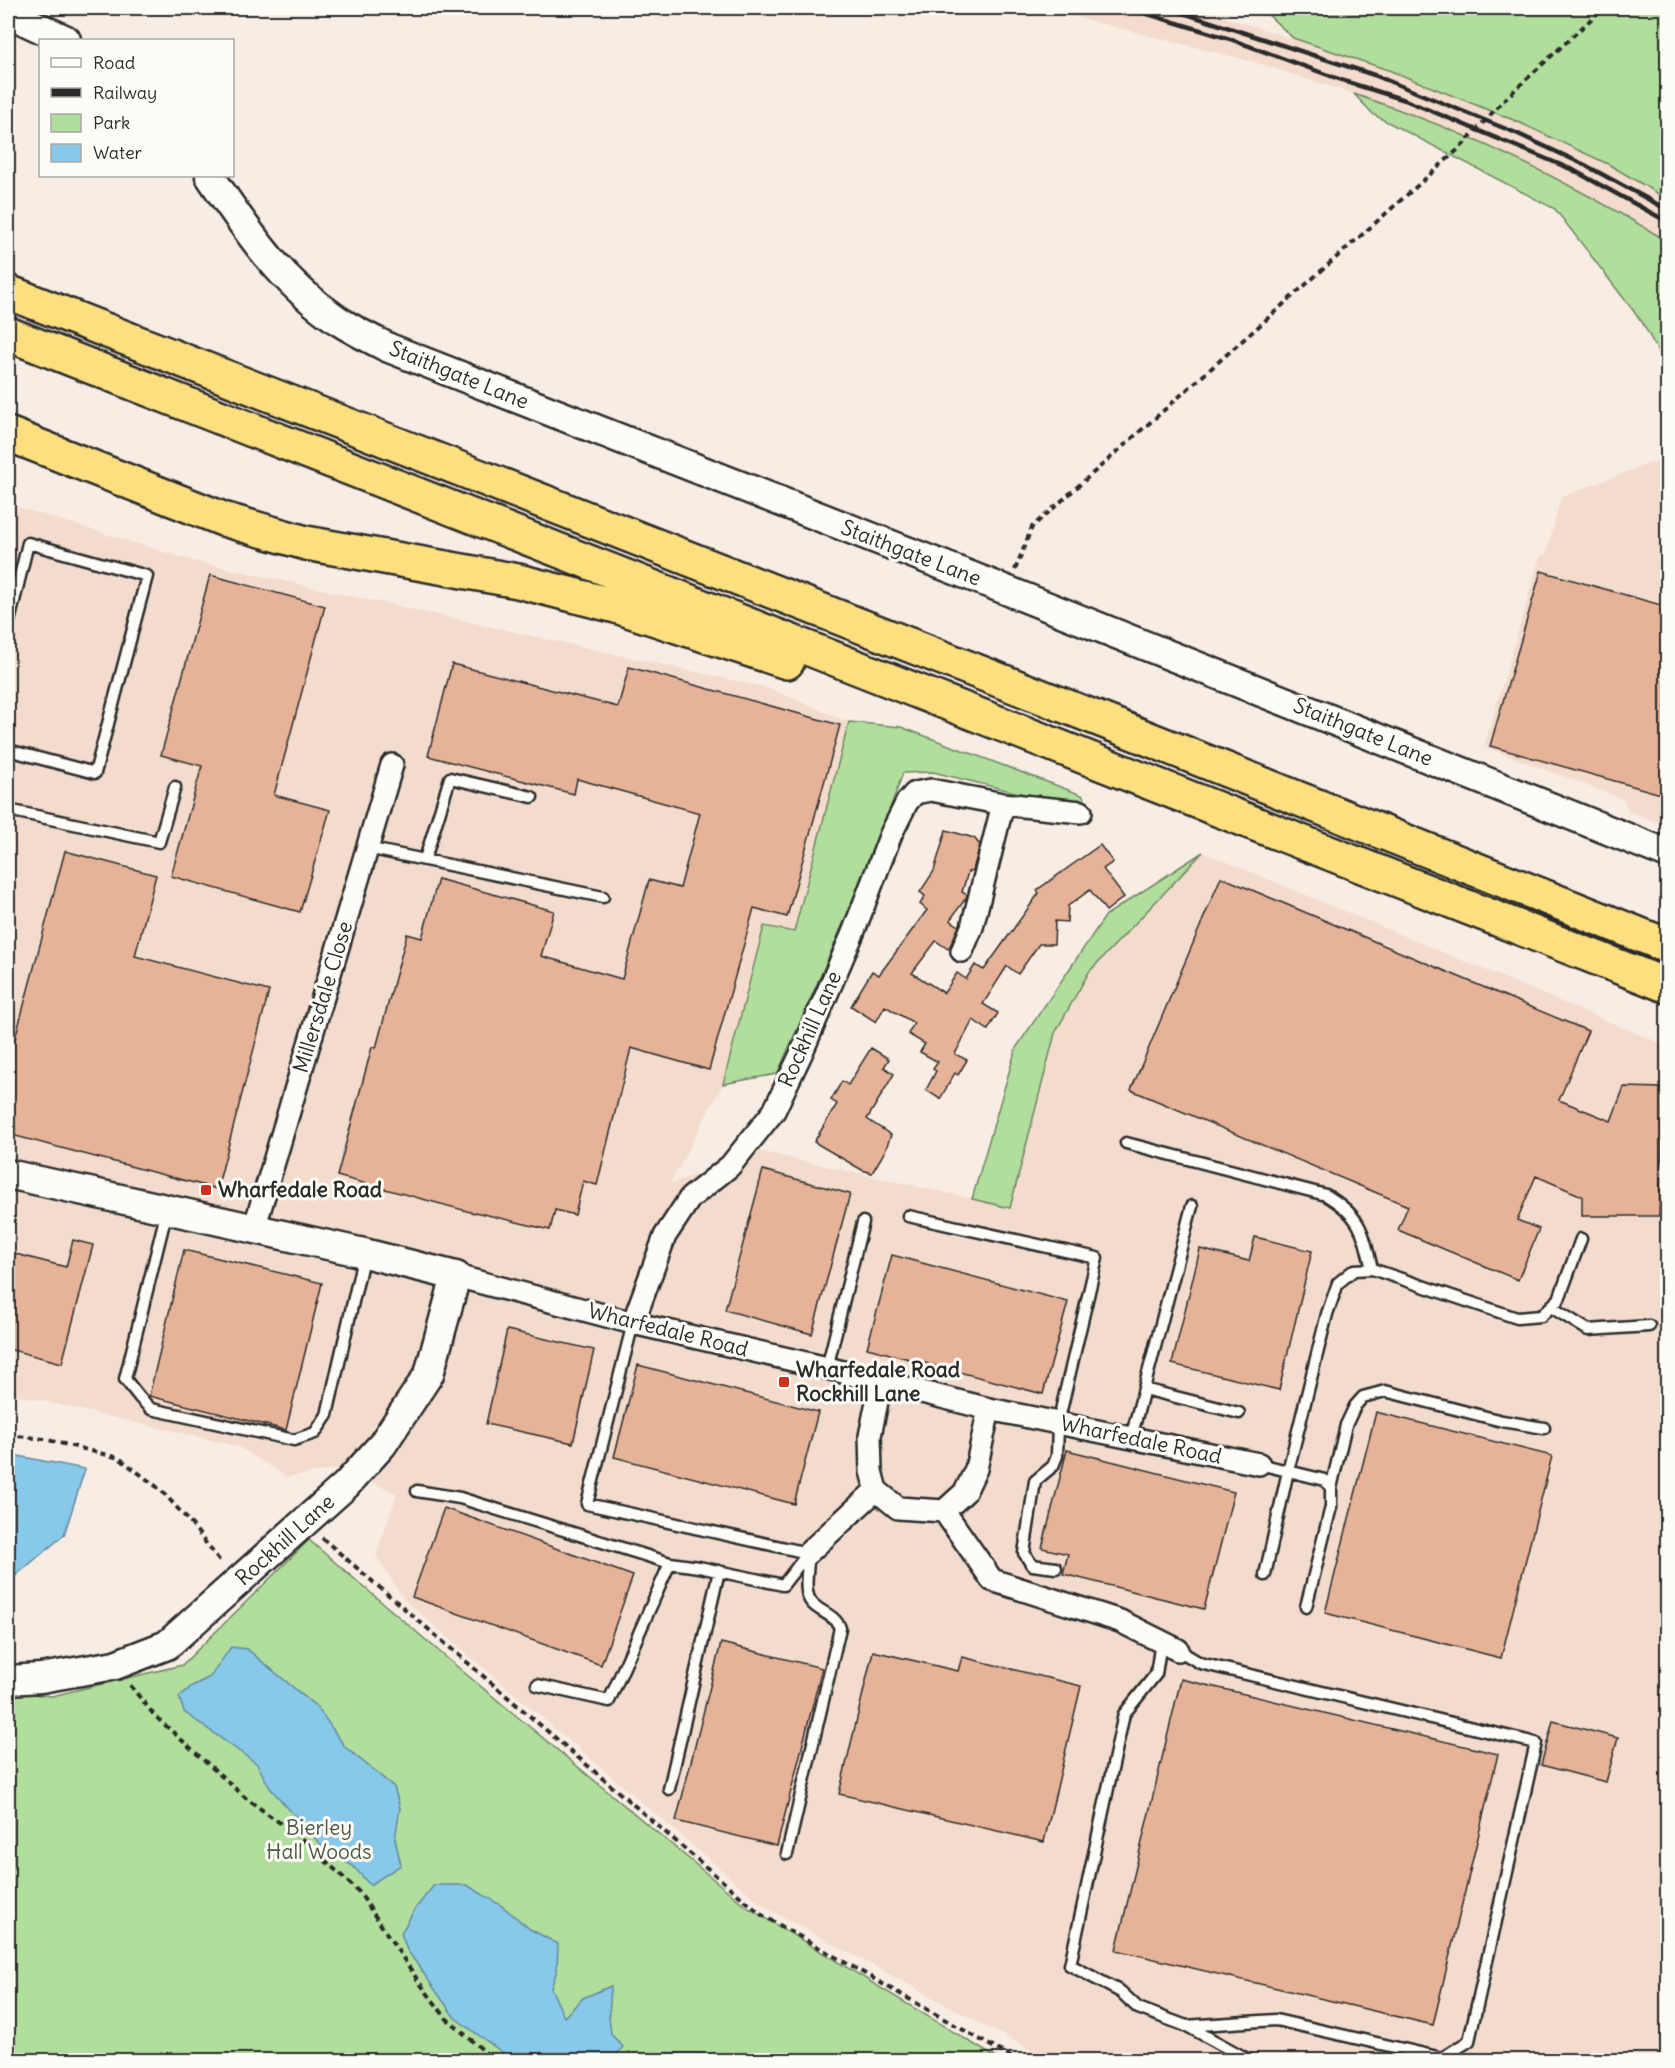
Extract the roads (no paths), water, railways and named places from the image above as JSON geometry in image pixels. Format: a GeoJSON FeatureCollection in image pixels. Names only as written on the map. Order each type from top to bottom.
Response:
{"type":"FeatureCollection","features":[{"type":"Feature","properties":{"kind":"highway"},"geometry":{"type":"LineString","coordinates":[[8,292],[1105,721],[1668,946]]}},
{"type":"Feature","properties":{"kind":"highway"},"geometry":{"type":"LineString","coordinates":[[8,334],[1668,986]]}},
{"type":"Feature","properties":{"kind":"highway"},"geometry":{"type":"LineString","coordinates":[[8,434],[223,519],[296,540],[518,581],[616,606],[796,665],[915,690]]}},
{"type":"Feature","properties":{"kind":"street"},"geometry":{"type":"LineString","coordinates":[[8,13],[64,39]]}},
{"type":"Feature","properties":{"kind":"street","name":"Staithgate Lane"},"geometry":{"type":"LineString","coordinates":[[211,177],[254,242],[279,270],[336,319],[389,348],[1006,590],[1668,854]]}},
{"type":"Feature","properties":{"kind":"street","name":"Millersdale Close"},"geometry":{"type":"LineString","coordinates":[[254,1229],[392,765]]}},
{"type":"Feature","properties":{"kind":"street","name":"Rockhill Lane"},"geometry":{"type":"LineString","coordinates":[[633,1323],[665,1236],[690,1198],[730,1166],[774,1111],[853,933],[891,834],[907,802],[915,793],[931,790],[1003,804],[1081,812]]}},
{"type":"Feature","properties":{"kind":"street"},"geometry":{"type":"LineString","coordinates":[[962,951],[972,927],[1003,804]]}},
{"type":"Feature","properties":{"kind":"street","name":"Wharfedale Road"},"geometry":{"type":"LineString","coordinates":[[8,1174],[364,1253],[633,1323],[827,1368],[989,1409],[1259,1464]]}},
{"type":"Feature","properties":{"kind":"street","name":"Rockhill Lane"},"geometry":{"type":"LineString","coordinates":[[8,1680],[41,1678],[116,1665],[166,1645],[346,1485],[382,1445],[429,1374],[456,1276]]}},
{"type":"Feature","properties":{"kind":"street"},"geometry":{"type":"LineString","coordinates":[[881,1382],[870,1436],[871,1471],[876,1490],[898,1508],[944,1511],[965,1492],[976,1469],[989,1409]]}},
{"type":"Feature","properties":{"kind":"street"},"geometry":{"type":"LineString","coordinates":[[808,1553],[876,1490]]}},
{"type":"Feature","properties":{"kind":"street"},"geometry":{"type":"LineString","coordinates":[[944,1511],[992,1580],[1120,1621],[1170,1646]]}},
{"type":"Feature","properties":{"kind":"lane"},"geometry":{"type":"LineString","coordinates":[[8,626],[28,543],[147,576],[95,773],[8,750]]}},
{"type":"Feature","properties":{"kind":"lane"},"geometry":{"type":"LineString","coordinates":[[425,859],[450,778],[532,797]]}},
{"type":"Feature","properties":{"kind":"lane"},"geometry":{"type":"LineString","coordinates":[[8,810],[159,842],[176,787]]}},
{"type":"Feature","properties":{"kind":"lane"},"geometry":{"type":"LineString","coordinates":[[367,848],[603,897]]}},
{"type":"Feature","properties":{"kind":"lane"},"geometry":{"type":"LineString","coordinates":[[1126,1143],[1326,1195],[1345,1207],[1362,1229],[1372,1269]]}},
{"type":"Feature","properties":{"kind":"lane"},"geometry":{"type":"LineString","coordinates":[[1131,1438],[1192,1206]]}},
{"type":"Feature","properties":{"kind":"lane"},"geometry":{"type":"LineString","coordinates":[[167,1210],[125,1378],[151,1409],[294,1440],[315,1433],[327,1415],[364,1253]]}},
{"type":"Feature","properties":{"kind":"lane"},"geometry":{"type":"LineString","coordinates":[[908,1216],[1097,1258],[1058,1423],[1057,1456],[1053,1467],[1035,1481],[1024,1553],[1032,1565],[1056,1568]]}},
{"type":"Feature","properties":{"kind":"lane"},"geometry":{"type":"LineString","coordinates":[[827,1368],[863,1222]]}},
{"type":"Feature","properties":{"kind":"lane"},"geometry":{"type":"LineString","coordinates":[[1265,1575],[1327,1314],[1338,1283],[1354,1270],[1372,1269],[1517,1318],[1541,1316],[1559,1299],[1581,1239]]}},
{"type":"Feature","properties":{"kind":"lane"},"geometry":{"type":"LineString","coordinates":[[1551,1306],[1588,1330],[1649,1326]]}},
{"type":"Feature","properties":{"kind":"lane"},"geometry":{"type":"LineString","coordinates":[[633,1323],[587,1504],[808,1553]]}},
{"type":"Feature","properties":{"kind":"lane"},"geometry":{"type":"LineString","coordinates":[[1144,1389],[1239,1413]]}},
{"type":"Feature","properties":{"kind":"lane"},"geometry":{"type":"LineString","coordinates":[[1306,1607],[1331,1507],[1331,1488],[1347,1425],[1355,1406],[1363,1397],[1385,1391],[1502,1421],[1544,1428]]}},
{"type":"Feature","properties":{"kind":"lane"},"geometry":{"type":"LineString","coordinates":[[1259,1464],[1325,1480],[1331,1488]]}},
{"type":"Feature","properties":{"kind":"lane"},"geometry":{"type":"LineString","coordinates":[[417,1491],[460,1498],[670,1563],[783,1585],[808,1553]]}},
{"type":"Feature","properties":{"kind":"lane"},"geometry":{"type":"LineString","coordinates":[[787,1854],[840,1628],[837,1620],[813,1606],[807,1592],[808,1553]]}},
{"type":"Feature","properties":{"kind":"lane"},"geometry":{"type":"LineString","coordinates":[[537,1685],[609,1701],[670,1563]]}},
{"type":"Feature","properties":{"kind":"lane"},"geometry":{"type":"LineString","coordinates":[[669,1789],[719,1571]]}},
{"type":"Feature","properties":{"kind":"lane"},"geometry":{"type":"LineString","coordinates":[[1185,2026],[1276,2020],[1442,2058],[1469,2041],[1536,1743],[1200,1663],[1170,1646],[1156,1674],[1124,1714],[1070,1965],[1121,1992],[1138,2008],[1185,2026],[1249,2061]]}},
{"type":"Feature","properties":{"kind":"water"},"geometry":{"type":"Polygon","coordinates":[[[8,1454],[85,1469],[64,1535],[8,1582],[8,1454]]]}},
{"type":"Feature","properties":{"kind":"water"},"geometry":{"type":"Polygon","coordinates":[[[231,1647],[247,1649],[318,1708],[345,1747],[394,1787],[400,1808],[395,1839],[401,1865],[370,1885],[353,1866],[327,1852],[270,1788],[257,1764],[184,1712],[179,1697],[192,1686],[210,1677],[231,1647]]]}},
{"type":"Feature","properties":{"kind":"water"},"geometry":{"type":"Polygon","coordinates":[[[434,1885],[467,1885],[502,1906],[530,1929],[558,1944],[557,1971],[551,1988],[564,2017],[583,1998],[611,1986],[609,2016],[611,2034],[623,2047],[612,2060],[513,2060],[455,2018],[407,1950],[401,1933],[415,1909],[434,1885]]]}},
{"type":"Feature","properties":{"kind":"water"},"geometry":{"type":"Polygon","coordinates":[[[666,2053],[720,2054],[744,2060],[658,2060],[666,2053]]]}},
{"type":"Feature","properties":{"kind":"railway"},"geometry":{"type":"LineString","coordinates":[[1128,8],[1230,39],[1347,82],[1405,100],[1573,170],[1668,222]]}},
{"type":"Feature","properties":{"kind":"railway"},"geometry":{"type":"LineString","coordinates":[[1168,8],[1374,75],[1516,133],[1585,165],[1668,210]]}},
{"type":"Feature","properties":{"kind":"place","name":"Wharfedale Road"},"geometry":{"type":"Point","coordinates":[206,1190]}},
{"type":"Feature","properties":{"kind":"place","name":"Wharfedale Road Rockhill Lane"},"geometry":{"type":"Point","coordinates":[784,1382]}},
{"type":"Feature","properties":{"kind":"park label","name":"Bierley Hall Woods"},"geometry":{"type":"Point","coordinates":[319,1840]}}]}
